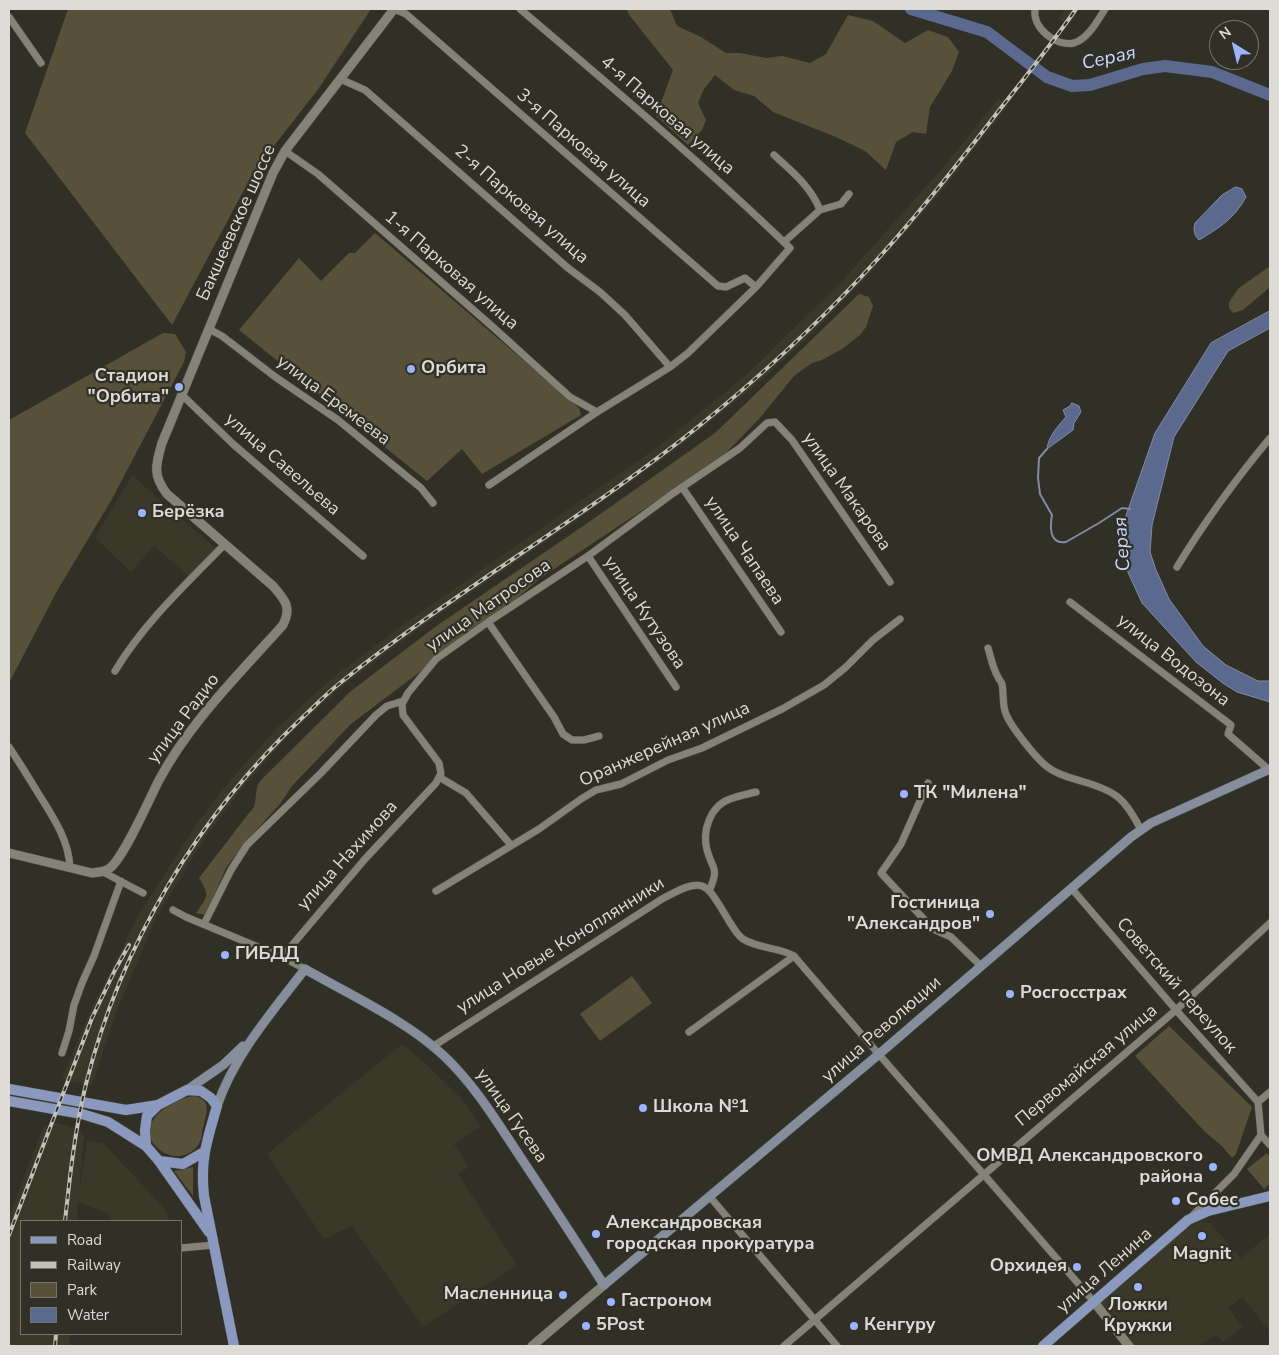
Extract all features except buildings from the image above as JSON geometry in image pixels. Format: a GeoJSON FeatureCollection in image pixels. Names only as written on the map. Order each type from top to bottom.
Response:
{"type":"FeatureCollection","features":[{"type":"Feature","properties":{"kind":"main road","name":"улица Революции"},"geometry":{"type":"LineString","coordinates":[[604,1285],[1151,822],[1269,769]]}},
{"type":"Feature","properties":{"kind":"main road","name":"улица Гусева"},"geometry":{"type":"LineString","coordinates":[[305,969],[411,1030],[463,1074],[477,1092],[604,1285]]}},
{"type":"Feature","properties":{"kind":"main road"},"geometry":{"type":"LineString","coordinates":[[233,1346],[204,1196],[202,1174],[204,1152],[224,1088],[254,1035],[305,969]]}},
{"type":"Feature","properties":{"kind":"main road"},"geometry":{"type":"LineString","coordinates":[[9,1089],[126,1110],[158,1105],[186,1090],[223,1065],[254,1035]]}},
{"type":"Feature","properties":{"kind":"main road"},"geometry":{"type":"LineString","coordinates":[[186,1090],[201,1091],[211,1098],[217,1106]]}},
{"type":"Feature","properties":{"kind":"main road"},"geometry":{"type":"LineString","coordinates":[[9,1101],[82,1114],[108,1122],[146,1146],[159,1161],[214,1241]]}},
{"type":"Feature","properties":{"kind":"main road"},"geometry":{"type":"LineString","coordinates":[[146,1146],[144,1130],[148,1116],[158,1105]]}},
{"type":"Feature","properties":{"kind":"main road"},"geometry":{"type":"LineString","coordinates":[[159,1161],[183,1164],[204,1152]]}},
{"type":"Feature","properties":{"kind":"main road","name":"улица Ленина"},"geometry":{"type":"LineString","coordinates":[[1043,1346],[1188,1220],[1208,1211],[1270,1196]]}},
{"type":"Feature","properties":{"kind":"street","name":"Бакшеевское шоссе"},"geometry":{"type":"LineString","coordinates":[[225,544],[167,494],[161,486],[156,475],[156,467],[162,443],[273,173],[285,151],[394,9]]}},
{"type":"Feature","properties":{"kind":"street","name":"3-я Парковая улица"},"geometry":{"type":"LineString","coordinates":[[394,9],[406,14],[718,286],[726,287],[745,278],[756,287]]}},
{"type":"Feature","properties":{"kind":"street","name":"4-я Парковая улица"},"geometry":{"type":"LineString","coordinates":[[520,9],[634,105],[790,248],[756,287]]}},
{"type":"Feature","properties":{"kind":"street"},"geometry":{"type":"LineString","coordinates":[[1035,9],[1036,22],[1041,30],[1058,42],[1064,43],[1075,43],[1087,34],[1105,9]]}},
{"type":"Feature","properties":{"kind":"street"},"geometry":{"type":"LineString","coordinates":[[9,17],[41,63]]}},
{"type":"Feature","properties":{"kind":"street","name":"2-я Парковая улица"},"geometry":{"type":"LineString","coordinates":[[340,79],[365,90],[568,268],[600,292],[625,315],[670,367]]}},
{"type":"Feature","properties":{"kind":"street","name":"1-я Парковая улица"},"geometry":{"type":"LineString","coordinates":[[285,151],[332,187],[570,397],[597,412]]}},
{"type":"Feature","properties":{"kind":"street"},"geometry":{"type":"LineString","coordinates":[[774,155],[801,180],[816,199],[820,210]]}},
{"type":"Feature","properties":{"kind":"street"},"geometry":{"type":"LineString","coordinates":[[784,242],[820,210],[841,204],[850,194]]}},
{"type":"Feature","properties":{"kind":"street"},"geometry":{"type":"LineString","coordinates":[[489,485],[597,412],[670,367],[688,353],[756,287]]}},
{"type":"Feature","properties":{"kind":"street","name":"улица Еремеева"},"geometry":{"type":"LineString","coordinates":[[209,330],[222,336],[274,376],[338,420],[421,488],[433,504]]}},
{"type":"Feature","properties":{"kind":"street","name":"улица Савельева"},"geometry":{"type":"LineString","coordinates":[[182,394],[233,444],[363,556]]}},
{"type":"Feature","properties":{"kind":"street","name":"улица Матросова"},"geometry":{"type":"LineString","coordinates":[[204,924],[231,870],[247,845],[321,773],[376,715],[386,706],[403,701],[436,659],[588,556],[682,487],[740,448],[767,423],[775,422]]}},
{"type":"Feature","properties":{"kind":"street","name":"улица Макарова"},"geometry":{"type":"LineString","coordinates":[[775,422],[792,440],[890,582]]}},
{"type":"Feature","properties":{"kind":"street"},"geometry":{"type":"LineString","coordinates":[[1177,567],[1202,526],[1241,472],[1270,438]]}},
{"type":"Feature","properties":{"kind":"street","name":"улица Чапаева"},"geometry":{"type":"LineString","coordinates":[[682,487],[781,632]]}},
{"type":"Feature","properties":{"kind":"street"},"geometry":{"type":"LineString","coordinates":[[115,671],[130,647],[153,620],[225,544]]}},
{"type":"Feature","properties":{"kind":"street","name":"улица Радио"},"geometry":{"type":"LineString","coordinates":[[103,872],[111,868],[121,855],[160,779],[179,748],[212,704],[283,625],[287,616],[284,599],[273,586],[225,544]]}},
{"type":"Feature","properties":{"kind":"street","name":"улица Кутузова"},"geometry":{"type":"LineString","coordinates":[[588,556],[676,687]]}},
{"type":"Feature","properties":{"kind":"street","name":"улица Водозона"},"geometry":{"type":"LineString","coordinates":[[1070,602],[1231,725],[1228,734],[1269,769]]}},
{"type":"Feature","properties":{"kind":"street","name":"Оранжерейная улица"},"geometry":{"type":"LineString","coordinates":[[436,891],[539,829],[581,798],[596,790],[621,784],[668,760],[702,748],[782,709],[816,690],[846,667],[873,640],[900,618]]}},
{"type":"Feature","properties":{"kind":"street"},"geometry":{"type":"LineString","coordinates":[[488,622],[554,717],[563,734],[572,740],[584,740],[599,736]]}},
{"type":"Feature","properties":{"kind":"street"},"geometry":{"type":"LineString","coordinates":[[988,648],[998,677],[1002,682],[1006,714],[1013,726],[1041,761],[1050,769],[1070,778],[1100,786],[1113,793],[1132,812],[1141,830]]}},
{"type":"Feature","properties":{"kind":"street"},"geometry":{"type":"LineString","coordinates":[[403,701],[403,715],[439,763],[441,774],[439,777],[466,793],[511,845]]}},
{"type":"Feature","properties":{"kind":"street"},"geometry":{"type":"LineString","coordinates":[[9,747],[56,822],[64,839],[70,868]]}},
{"type":"Feature","properties":{"kind":"street","name":"улица Нахимова"},"geometry":{"type":"LineString","coordinates":[[282,957],[365,859],[436,783],[439,777]]}},
{"type":"Feature","properties":{"kind":"street"},"geometry":{"type":"LineString","coordinates":[[928,783],[901,844],[882,873],[933,929],[951,937],[981,966]]}},
{"type":"Feature","properties":{"kind":"street"},"geometry":{"type":"LineString","coordinates":[[756,792],[728,799],[718,806],[709,819],[704,836],[707,851],[716,875],[710,890],[742,938],[751,943],[786,951],[794,956],[878,1055],[984,1173],[1130,1346]]}},
{"type":"Feature","properties":{"kind":"street"},"geometry":{"type":"LineString","coordinates":[[9,853],[92,873],[103,872],[143,893]]}},
{"type":"Feature","properties":{"kind":"street"},"geometry":{"type":"LineString","coordinates":[[62,1053],[79,990],[94,956],[120,881]]}},
{"type":"Feature","properties":{"kind":"street","name":"улица Новые Коноплянники"},"geometry":{"type":"LineString","coordinates":[[432,1046],[662,898],[684,886],[700,885],[710,890]]}},
{"type":"Feature","properties":{"kind":"street","name":"Советский переулок"},"geometry":{"type":"LineString","coordinates":[[1072,889],[1258,1102]]}},
{"type":"Feature","properties":{"kind":"street"},"geometry":{"type":"LineString","coordinates":[[173,910],[282,957],[305,969]]}},
{"type":"Feature","properties":{"kind":"street","name":"Первомайская улица"},"geometry":{"type":"LineString","coordinates":[[784,1346],[1176,1010],[1270,923]]}},
{"type":"Feature","properties":{"kind":"street"},"geometry":{"type":"LineString","coordinates":[[689,1032],[794,956]]}},
{"type":"Feature","properties":{"kind":"street"},"geometry":{"type":"LineString","coordinates":[[1270,1092],[1258,1102],[1261,1135],[1270,1145]]}},
{"type":"Feature","properties":{"kind":"street"},"geometry":{"type":"LineString","coordinates":[[1188,1220],[1234,1174],[1261,1135]]}},
{"type":"Feature","properties":{"kind":"street"},"geometry":{"type":"LineString","coordinates":[[710,1197],[837,1346]]}},
{"type":"Feature","properties":{"kind":"street"},"geometry":{"type":"LineString","coordinates":[[182,1248],[214,1241]]}},
{"type":"Feature","properties":{"kind":"street","name":"улица Революции"},"geometry":{"type":"LineString","coordinates":[[532,1346],[604,1285]]}},
{"type":"Feature","properties":{"kind":"shaded area"},"geometry":{"type":"Polygon","coordinates":[[[1065,9],[1080,9],[1069,25],[1058,19],[1065,9]]]}},
{"type":"Feature","properties":{"kind":"shaded area"},"geometry":{"type":"Polygon","coordinates":[[[999,98],[1008,106],[938,196],[865,279],[814,332],[756,385],[675,450],[589,512],[419,629],[340,688],[288,736],[243,787],[207,835],[156,918],[117,1010],[92,1086],[62,1078],[92,1007],[141,911],[196,825],[231,779],[278,727],[331,679],[411,619],[659,446],[746,375],[841,282],[945,165],[999,98]]]}},
{"type":"Feature","properties":{"kind":"shaded area","name":"Берёзка"},"geometry":{"type":"Polygon","coordinates":[[[132,475],[216,549],[190,577],[154,546],[131,572],[95,538],[132,475]]]}},
{"type":"Feature","properties":{"kind":"shaded area"},"geometry":{"type":"Polygon","coordinates":[[[402,1044],[425,1063],[462,1099],[481,1126],[454,1144],[469,1167],[458,1174],[517,1265],[423,1327],[352,1226],[324,1239],[267,1154],[402,1044]]]}},
{"type":"Feature","properties":{"kind":"shaded area"},"geometry":{"type":"Polygon","coordinates":[[[54,1122],[77,1129],[84,1134],[79,1194],[87,1141],[103,1143],[165,1209],[170,1220],[110,1220],[109,1214],[78,1202],[77,1220],[20,1220],[20,1335],[70,1335],[69,1346],[9,1346],[9,1217],[43,1127],[54,1122]]]}},
{"type":"Feature","properties":{"kind":"shaded area"},"geometry":{"type":"Polygon","coordinates":[[[1199,1221],[1210,1223],[1241,1258],[1270,1234],[1270,1332],[1242,1297],[1228,1308],[1243,1327],[1223,1342],[1216,1335],[1199,1346],[1135,1346],[1100,1304],[1184,1230],[1199,1221]]]}},
{"type":"Feature","properties":{"kind":"green space"},"geometry":{"type":"Polygon","coordinates":[[[68,9],[371,9],[319,88],[253,173],[172,325],[25,133],[68,9]]]}},
{"type":"Feature","properties":{"kind":"green space"},"geometry":{"type":"Polygon","coordinates":[[[626,9],[670,9],[677,26],[701,37],[726,53],[740,53],[766,58],[782,56],[810,63],[826,54],[848,15],[873,21],[905,43],[928,30],[948,37],[959,52],[952,71],[930,107],[926,134],[913,132],[896,142],[886,170],[865,151],[836,137],[773,112],[754,96],[734,90],[715,75],[704,89],[698,103],[706,120],[702,130],[688,145],[656,116],[673,70],[626,9]]]}},
{"type":"Feature","properties":{"kind":"green space","name":"Орбита"},"geometry":{"type":"Polygon","coordinates":[[[375,233],[579,408],[581,415],[482,474],[462,449],[427,481],[239,330],[299,258],[321,281],[349,253],[355,253],[375,233]]]}},
{"type":"Feature","properties":{"kind":"green space"},"geometry":{"type":"Polygon","coordinates":[[[1270,266],[1270,287],[1243,310],[1233,313],[1229,308],[1229,302],[1239,288],[1270,266]]]}},
{"type":"Feature","properties":{"kind":"green space"},"geometry":{"type":"Polygon","coordinates":[[[859,294],[869,297],[873,306],[866,327],[860,335],[842,349],[822,360],[812,363],[794,376],[759,419],[721,458],[539,579],[515,600],[351,724],[292,786],[280,804],[250,837],[247,845],[231,861],[225,870],[206,915],[196,913],[206,896],[205,889],[199,878],[254,808],[257,787],[261,780],[351,691],[435,627],[715,433],[859,294]]]}},
{"type":"Feature","properties":{"kind":"green space"},"geometry":{"type":"Polygon","coordinates":[[[163,333],[175,334],[186,352],[184,362],[112,499],[57,591],[9,683],[9,420],[163,333]]]}},
{"type":"Feature","properties":{"kind":"green space"},"geometry":{"type":"Polygon","coordinates":[[[632,976],[652,1003],[600,1041],[580,1014],[632,976]]]}},
{"type":"Feature","properties":{"kind":"green space"},"geometry":{"type":"Polygon","coordinates":[[[1169,1026],[1252,1107],[1236,1154],[1232,1158],[1222,1146],[1205,1132],[1135,1056],[1169,1026]]]}},
{"type":"Feature","properties":{"kind":"green space"},"geometry":{"type":"Polygon","coordinates":[[[195,1096],[203,1100],[207,1107],[201,1139],[198,1145],[194,1150],[183,1155],[177,1156],[165,1153],[152,1141],[149,1132],[152,1123],[165,1108],[185,1098],[195,1096]]]}},
{"type":"Feature","properties":{"kind":"green space"},"geometry":{"type":"Polygon","coordinates":[[[1267,1153],[1270,1157],[1270,1184],[1264,1189],[1247,1169],[1267,1153]]]}},
{"type":"Feature","properties":{"kind":"green space"},"geometry":{"type":"Polygon","coordinates":[[[193,1167],[193,1196],[174,1171],[193,1167]]]}},
{"type":"Feature","properties":{"kind":"water"},"geometry":{"type":"Polygon","coordinates":[[[1236,187],[1242,189],[1246,197],[1242,204],[1226,222],[1199,240],[1194,232],[1195,223],[1222,195],[1236,187]]]}},
{"type":"Feature","properties":{"kind":"water"},"geometry":{"type":"Polygon","coordinates":[[[1270,311],[1270,328],[1228,351],[1174,437],[1152,525],[1150,552],[1169,599],[1203,646],[1226,665],[1258,681],[1270,681],[1270,702],[1237,692],[1224,684],[1196,662],[1142,603],[1126,568],[1127,542],[1122,527],[1155,433],[1211,343],[1270,311]]]}},
{"type":"Feature","properties":{"kind":"water"},"geometry":{"type":"Polygon","coordinates":[[[1072,403],[1079,406],[1081,412],[1074,423],[1073,430],[1047,449],[1051,436],[1066,417],[1063,410],[1072,403]]]}},
{"type":"Feature","properties":{"kind":"waterway","name":"Серая"},"geometry":{"type":"LineString","coordinates":[[911,9],[987,32],[1047,77],[1072,86],[1090,85],[1143,69],[1165,66],[1212,72],[1270,95]]}},
{"type":"Feature","properties":{"kind":"waterway"},"geometry":{"type":"LineString","coordinates":[[1047,449],[1039,458],[1038,478],[1040,494],[1052,515],[1051,529],[1056,541],[1066,542],[1122,508],[1130,509]]}},
{"type":"Feature","properties":{"kind":"railway"},"geometry":{"type":"LineString","coordinates":[[65,1220],[82,1101],[101,1032],[120,981],[143,932],[169,884],[198,839],[231,795],[266,754],[340,683],[428,617],[655,460],[720,409],[783,354],[861,277],[914,217],[1027,75],[1076,9]]}},
{"type":"Feature","properties":{"kind":"railway"},"geometry":{"type":"LineString","coordinates":[[9,1235],[92,1018],[129,945]]}},
{"type":"Feature","properties":{"kind":"railway"},"geometry":{"type":"LineString","coordinates":[[55,1346],[56,1335]]}},
{"type":"Feature","properties":{"kind":"place","name":"Орбита"},"geometry":{"type":"Point","coordinates":[411,369]}},
{"type":"Feature","properties":{"kind":"place","name":"Стадион \"Орбита\""},"geometry":{"type":"Point","coordinates":[179,387]}},
{"type":"Feature","properties":{"kind":"place","name":"Берёзка"},"geometry":{"type":"Point","coordinates":[142,513]}},
{"type":"Feature","properties":{"kind":"place","name":"ТК \"Милена\""},"geometry":{"type":"Point","coordinates":[904,794]}},
{"type":"Feature","properties":{"kind":"place","name":"Гостиница \"Александров\""},"geometry":{"type":"Point","coordinates":[990,914]}},
{"type":"Feature","properties":{"kind":"place","name":"ГИБДД"},"geometry":{"type":"Point","coordinates":[225,955]}},
{"type":"Feature","properties":{"kind":"place","name":"Росгосстрах"},"geometry":{"type":"Point","coordinates":[1010,994]}},
{"type":"Feature","properties":{"kind":"place","name":"Школа №1"},"geometry":{"type":"Point","coordinates":[643,1108]}},
{"type":"Feature","properties":{"kind":"place","name":"ОМВД Александровского района"},"geometry":{"type":"Point","coordinates":[1213,1167]}},
{"type":"Feature","properties":{"kind":"place","name":"Собес"},"geometry":{"type":"Point","coordinates":[1176,1201]}},
{"type":"Feature","properties":{"kind":"place","name":"Александровская городская прокуратура"},"geometry":{"type":"Point","coordinates":[596,1234]}},
{"type":"Feature","properties":{"kind":"place","name":"Magnit"},"geometry":{"type":"Point","coordinates":[1202,1236]}},
{"type":"Feature","properties":{"kind":"place","name":"Орхидея"},"geometry":{"type":"Point","coordinates":[1077,1267]}},
{"type":"Feature","properties":{"kind":"place","name":"Ложки Кружки"},"geometry":{"type":"Point","coordinates":[1138,1287]}},
{"type":"Feature","properties":{"kind":"place","name":"Масленница"},"geometry":{"type":"Point","coordinates":[563,1295]}},
{"type":"Feature","properties":{"kind":"place","name":"Гастроном"},"geometry":{"type":"Point","coordinates":[611,1302]}},
{"type":"Feature","properties":{"kind":"place","name":"5Post"},"geometry":{"type":"Point","coordinates":[586,1326]}},
{"type":"Feature","properties":{"kind":"place","name":"Кенгуру"},"geometry":{"type":"Point","coordinates":[854,1326]}}]}
